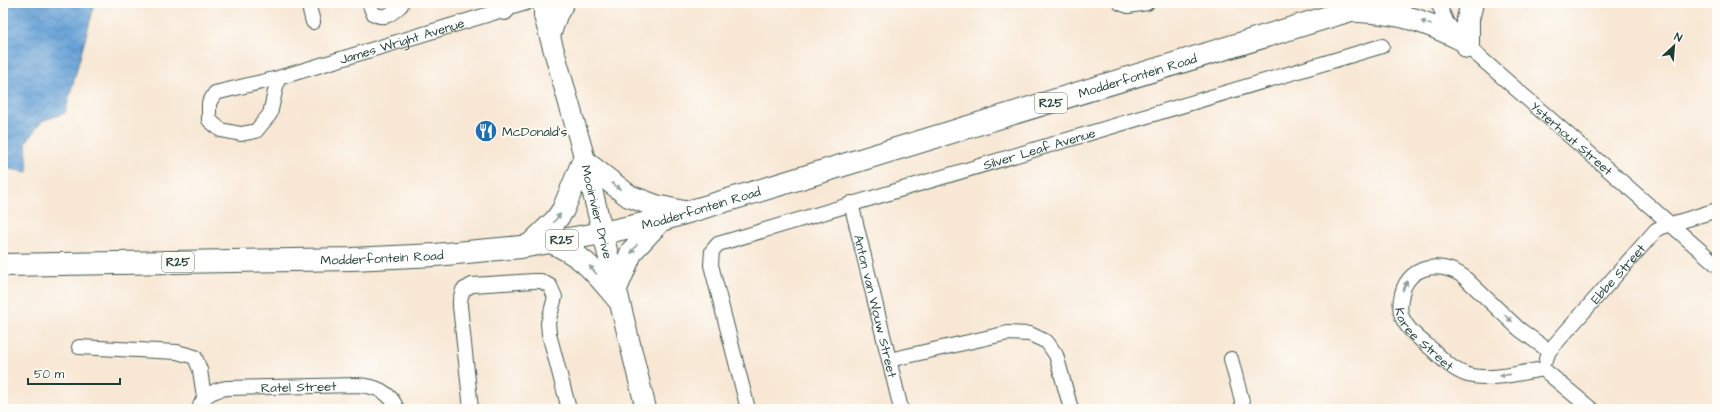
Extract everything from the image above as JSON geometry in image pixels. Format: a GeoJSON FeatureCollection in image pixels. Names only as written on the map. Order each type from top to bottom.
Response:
{"type":"FeatureCollection","features":[{"type":"Feature","properties":{"kind":"main road","name":"Modderfontein Road"},"geometry":{"type":"LineString","coordinates":[[3,265],[352,259],[463,253],[551,242],[602,233],[661,220],[897,150],[1374,3]]}},
{"type":"Feature","properties":{"kind":"main road"},"geometry":{"type":"LineString","coordinates":[[1350,10],[1403,16],[1425,23],[1465,43],[1472,3]]}},
{"type":"Feature","properties":{"kind":"main road"},"geometry":{"type":"LineString","coordinates":[[530,245],[556,220],[563,210],[585,161],[629,196],[656,206],[686,212]]}},
{"type":"Feature","properties":{"kind":"main road"},"geometry":{"type":"LineString","coordinates":[[551,242],[574,253],[584,260],[617,295],[632,251],[661,220]]}},
{"type":"Feature","properties":{"kind":"street"},"geometry":{"type":"LineString","coordinates":[[308,3],[313,22]]}},
{"type":"Feature","properties":{"kind":"street"},"geometry":{"type":"LineString","coordinates":[[369,3],[373,14],[382,17],[388,15],[401,6]]}},
{"type":"Feature","properties":{"kind":"street","name":"James Wright Avenue"},"geometry":{"type":"LineString","coordinates":[[278,78],[270,114],[256,131],[241,134],[221,130],[209,120],[209,103],[215,93],[278,78],[507,6],[526,3]]}},
{"type":"Feature","properties":{"kind":"street"},"geometry":{"type":"LineString","coordinates":[[550,36],[557,15],[564,3]]}},
{"type":"Feature","properties":{"kind":"street"},"geometry":{"type":"LineString","coordinates":[[1120,3],[1128,6],[1147,3]]}},
{"type":"Feature","properties":{"kind":"street","name":"Ysterhout Street"},"geometry":{"type":"LineString","coordinates":[[1438,3],[1447,23],[1465,43],[1717,265]]}},
{"type":"Feature","properties":{"kind":"street","name":"Mooirivier Drive"},"geometry":{"type":"LineString","coordinates":[[541,7],[585,161],[646,409]]}},
{"type":"Feature","properties":{"kind":"street","name":"Silver Leaf Avenue"},"geometry":{"type":"LineString","coordinates":[[748,409],[711,265],[712,251],[722,242],[1382,46]]}},
{"type":"Feature","properties":{"kind":"street","name":"Anton van Wouw Street"},"geometry":{"type":"LineString","coordinates":[[851,203],[901,409]]}},
{"type":"Feature","properties":{"kind":"street","name":"Ebbe Street"},"geometry":{"type":"LineString","coordinates":[[1543,369],[1549,350],[1656,230],[1670,224],[1717,210]]}},
{"type":"Feature","properties":{"kind":"street","name":"Karee Street"},"geometry":{"type":"LineString","coordinates":[[1543,369],[1497,376],[1477,376],[1458,371],[1450,366],[1412,332],[1401,315],[1400,305],[1406,282],[1412,275],[1426,268],[1435,266],[1445,267],[1455,271],[1464,276],[1528,336],[1549,350]]}},
{"type":"Feature","properties":{"kind":"street"},"geometry":{"type":"LineString","coordinates":[[471,409],[460,306],[461,295],[464,290],[472,285],[534,281],[546,283],[550,286],[555,296],[548,328],[569,409]]}},
{"type":"Feature","properties":{"kind":"street"},"geometry":{"type":"LineString","coordinates":[[889,360],[1008,333],[1030,334],[1046,342],[1056,355],[1071,409]]}},
{"type":"Feature","properties":{"kind":"street"},"geometry":{"type":"LineString","coordinates":[[79,347],[177,352],[195,357],[199,366],[201,403]]}},
{"type":"Feature","properties":{"kind":"street"},"geometry":{"type":"LineString","coordinates":[[1231,359],[1244,409]]}},
{"type":"Feature","properties":{"kind":"street"},"geometry":{"type":"LineString","coordinates":[[1543,369],[1590,409]]}},
{"type":"Feature","properties":{"kind":"street","name":"Ratel Street"},"geometry":{"type":"LineString","coordinates":[[201,403],[210,392],[227,388],[370,386],[379,389],[394,404]]}},
{"type":"Feature","properties":{"kind":"water"},"geometry":{"type":"Polygon","coordinates":[[[3,3],[95,3],[65,113],[42,121],[26,142],[28,172],[3,168],[3,3]]]}},
{"type":"Feature","properties":{"kind":"place","name":"McDonald's"},"geometry":{"type":"Point","coordinates":[486,131]}}]}
